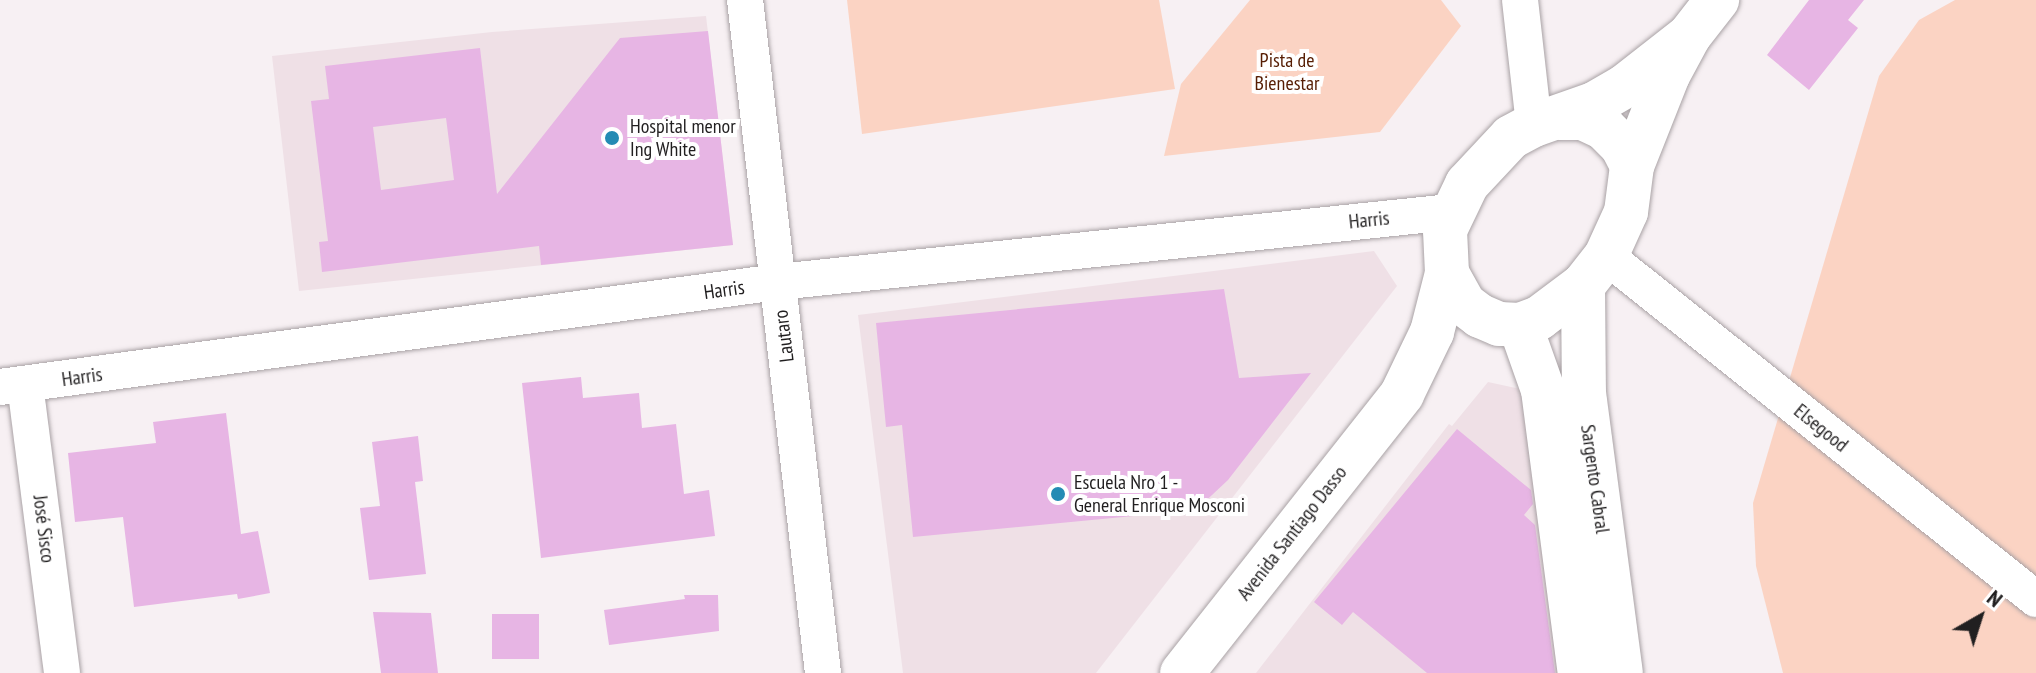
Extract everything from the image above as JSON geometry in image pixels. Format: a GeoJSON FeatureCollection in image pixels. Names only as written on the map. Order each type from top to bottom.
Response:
{"type":"FeatureCollection","features":[{"type":"Feature","properties":{"kind":"main road","name":"Avenida Santiago Dasso"},"geometry":{"type":"LineString","coordinates":[[1182,673],[1402,394],[1457,348],[1510,324],[1539,318],[1594,270],[1626,212],[1632,166],[1654,107],[1689,36],[1717,0]]}},
{"type":"Feature","properties":{"kind":"main road","name":"Avenida Santiago Dasso"},"geometry":{"type":"LineString","coordinates":[[1402,394],[1432,332],[1447,273],[1445,230],[1451,212],[1486,160],[1511,137],[1594,104],[1625,86],[1689,36]]}},
{"type":"Feature","properties":{"kind":"main road"},"geometry":{"type":"LineString","coordinates":[[1547,122],[1583,118],[1604,128],[1622,146],[1632,166]]}},
{"type":"Feature","properties":{"kind":"main road","name":"Sargento Cabral"},"geometry":{"type":"LineString","coordinates":[[1594,270],[1584,393],[1621,673]]}},
{"type":"Feature","properties":{"kind":"main road","name":"Avenida Santiago Dasso"},"geometry":{"type":"LineString","coordinates":[[1447,273],[1464,304],[1480,316],[1510,324]]}},
{"type":"Feature","properties":{"kind":"main road","name":"Sargento Cabral"},"geometry":{"type":"LineString","coordinates":[[1510,324],[1543,390],[1580,673]]}},
{"type":"Feature","properties":{"kind":"street","name":"Lautaro"},"geometry":{"type":"LineString","coordinates":[[745,0],[823,673]]}},
{"type":"Feature","properties":{"kind":"street"},"geometry":{"type":"LineString","coordinates":[[1520,0],[1547,122]]}},
{"type":"Feature","properties":{"kind":"street","name":"Harris"},"geometry":{"type":"LineString","coordinates":[[12,386],[778,282],[1451,212]]}},
{"type":"Feature","properties":{"kind":"street","name":"Elsegood"},"geometry":{"type":"LineString","coordinates":[[1594,270],[2036,599]]}},
{"type":"Feature","properties":{"kind":"street","name":"José Sisco"},"geometry":{"type":"LineString","coordinates":[[12,386],[62,673]]}},
{"type":"Feature","properties":{"kind":"shaded area"},"geometry":{"type":"Polygon","coordinates":[[[706,16],[733,245],[299,291],[272,56],[492,32],[706,16]]]}},
{"type":"Feature","properties":{"kind":"shaded area","name":"Escuela Nro 1 - General Enrique Mosconi"},"geometry":{"type":"Polygon","coordinates":[[[1374,251],[1397,286],[1096,673],[903,673],[858,315],[1374,251]]]}},
{"type":"Feature","properties":{"kind":"shaded area"},"geometry":{"type":"Polygon","coordinates":[[[1488,382],[1529,391],[1562,673],[1256,673],[1449,424],[1452,426],[1488,382]]]}},
{"type":"Feature","properties":{"kind":"green space"},"geometry":{"type":"Polygon","coordinates":[[[847,0],[1159,0],[1175,89],[862,134],[847,0]]]}},
{"type":"Feature","properties":{"kind":"green space","name":"Pista de Bienestar"},"geometry":{"type":"Polygon","coordinates":[[[1250,0],[1441,0],[1461,26],[1380,132],[1164,156],[1181,84],[1250,0]]]}},
{"type":"Feature","properties":{"kind":"green space"},"geometry":{"type":"Polygon","coordinates":[[[1955,0],[2036,0],[2036,673],[1783,673],[1756,566],[1753,503],[1879,76],[1919,20],[1955,0]]]}},
{"type":"Feature","properties":{"kind":"building"},"geometry":{"type":"Polygon","coordinates":[[[1809,0],[1864,0],[1848,20],[1858,28],[1809,90],[1767,55],[1809,0]]]}},
{"type":"Feature","properties":{"kind":"building"},"geometry":{"type":"Polygon","coordinates":[[[708,31],[733,245],[541,265],[539,246],[322,272],[319,242],[328,241],[311,101],[329,99],[325,66],[480,48],[497,194],[620,38],[708,31]],[[446,118],[373,127],[381,190],[454,180],[446,118]]]}},
{"type":"Feature","properties":{"kind":"building"},"geometry":{"type":"Polygon","coordinates":[[[1224,289],[1239,378],[1311,373],[1228,480],[1196,510],[913,537],[902,425],[886,427],[876,323],[1224,289]]]}},
{"type":"Feature","properties":{"kind":"building"},"geometry":{"type":"Polygon","coordinates":[[[581,377],[583,398],[639,393],[642,428],[676,424],[684,494],[709,490],[715,536],[541,558],[522,383],[581,377]]]}},
{"type":"Feature","properties":{"kind":"building"},"geometry":{"type":"Polygon","coordinates":[[[226,413],[241,534],[258,531],[270,593],[238,599],[237,594],[134,607],[123,517],[75,522],[68,453],[156,443],[153,422],[226,413]]]}},
{"type":"Feature","properties":{"kind":"building"},"geometry":{"type":"Polygon","coordinates":[[[1457,429],[1531,490],[1533,504],[1524,515],[1535,525],[1555,673],[1427,673],[1353,612],[1342,625],[1314,602],[1457,429]]]}},
{"type":"Feature","properties":{"kind":"building"},"geometry":{"type":"Polygon","coordinates":[[[418,436],[423,481],[415,482],[426,574],[369,580],[360,508],[380,506],[372,442],[418,436]]]}},
{"type":"Feature","properties":{"kind":"building"},"geometry":{"type":"Polygon","coordinates":[[[684,595],[718,595],[719,631],[609,645],[604,610],[685,599],[684,595]]]}},
{"type":"Feature","properties":{"kind":"building"},"geometry":{"type":"Polygon","coordinates":[[[373,612],[431,613],[438,673],[381,673],[373,612]]]}},
{"type":"Feature","properties":{"kind":"building"},"geometry":{"type":"Polygon","coordinates":[[[492,614],[539,614],[539,659],[492,659],[492,614]]]}},
{"type":"Feature","properties":{"kind":"place","name":"Hospital menor Ing White"},"geometry":{"type":"Point","coordinates":[612,138]}},
{"type":"Feature","properties":{"kind":"place","name":"Escuela Nro 1 - General Enrique Mosconi"},"geometry":{"type":"Point","coordinates":[1058,494]}}]}
